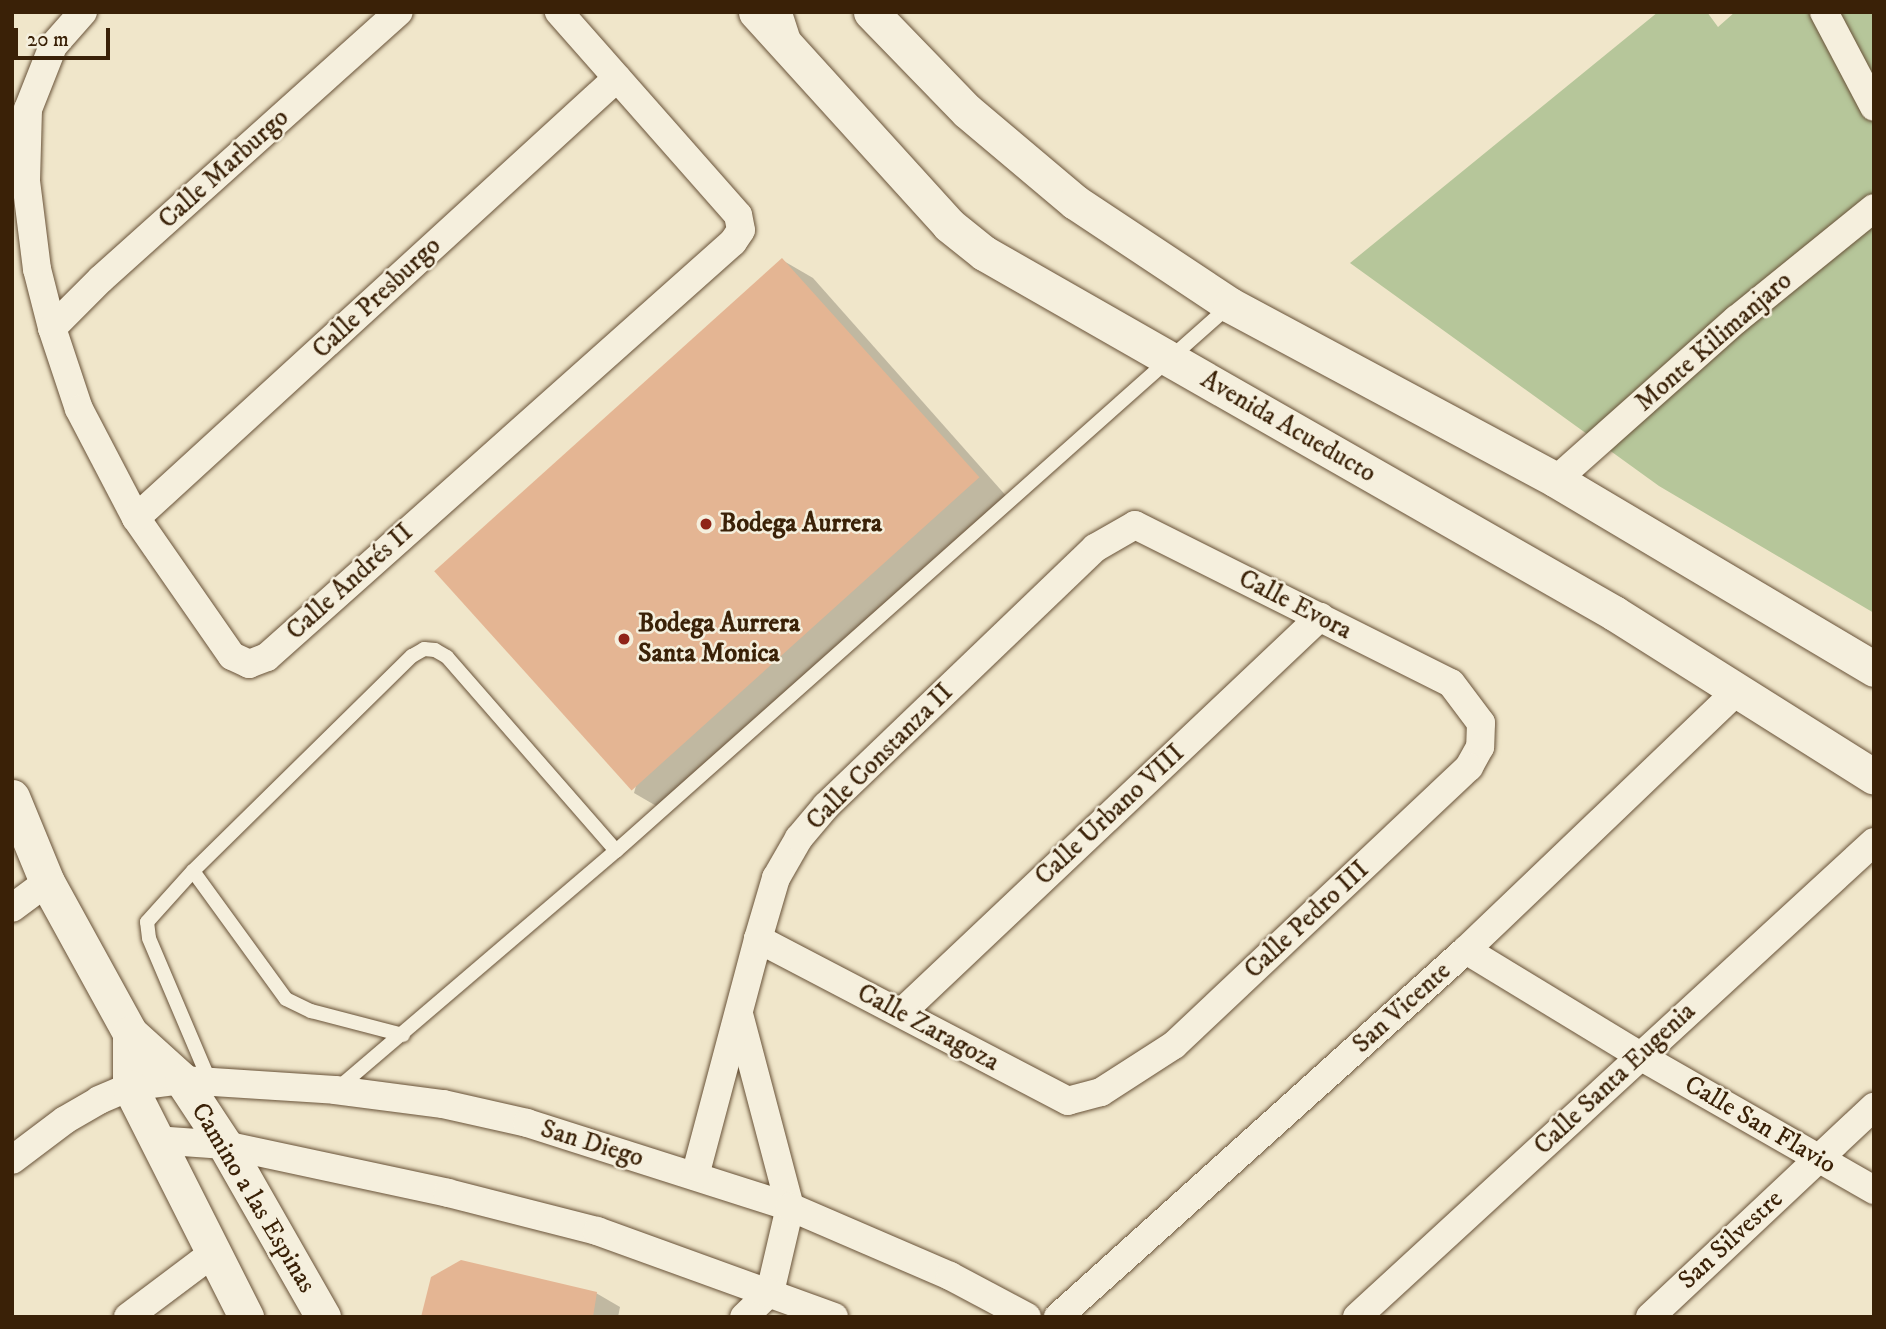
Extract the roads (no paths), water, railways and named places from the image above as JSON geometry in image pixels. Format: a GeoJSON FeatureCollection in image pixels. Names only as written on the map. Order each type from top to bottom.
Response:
{"type":"FeatureCollection","features":[{"type":"Feature","properties":{"kind":"street","name":"Calle Andrés II"},"geometry":{"type":"LineString","coordinates":[[83,12],[52,46],[28,109],[26,181],[37,269],[52,328],[79,409],[136,518],[232,656],[249,664],[267,657],[733,242],[741,230],[738,215],[617,78]]}},
{"type":"Feature","properties":{"kind":"street","name":"Calle Marburgo"},"geometry":{"type":"LineString","coordinates":[[52,328],[101,279],[399,12]]}},
{"type":"Feature","properties":{"kind":"street"},"geometry":{"type":"LineString","coordinates":[[559,12],[617,78]]}},
{"type":"Feature","properties":{"kind":"street","name":"Avenida Acueducto"},"geometry":{"type":"LineString","coordinates":[[756,12],[949,225],[984,254],[1614,613],[1874,777]]}},
{"type":"Feature","properties":{"kind":"street"},"geometry":{"type":"LineString","coordinates":[[871,12],[967,111],[1075,202],[1230,306],[1556,480],[1874,669]]}},
{"type":"Feature","properties":{"kind":"street"},"geometry":{"type":"LineString","coordinates":[[1824,12],[1874,107]]}},
{"type":"Feature","properties":{"kind":"street","name":"Calle Presburgo"},"geometry":{"type":"LineString","coordinates":[[136,518],[617,78]]}},
{"type":"Feature","properties":{"kind":"street","name":"Monte Kilimanjaro"},"geometry":{"type":"LineString","coordinates":[[1556,480],[1737,319],[1874,208]]}},
{"type":"Feature","properties":{"kind":"street","name":"Calle Evora"},"geometry":{"type":"LineString","coordinates":[[1095,548],[1135,525],[1451,683],[1481,723]]}},
{"type":"Feature","properties":{"kind":"street","name":"Calle Constanza II"},"geometry":{"type":"LineString","coordinates":[[695,1176],[776,878],[799,838],[817,816],[1095,548]]}},
{"type":"Feature","properties":{"kind":"street","name":"Calle Urbano VIII"},"geometry":{"type":"LineString","coordinates":[[901,1013],[1320,617]]}},
{"type":"Feature","properties":{"kind":"street","name":"San Vicente"},"geometry":{"type":"LineString","coordinates":[[1058,1317],[1466,950],[1738,690]]}},
{"type":"Feature","properties":{"kind":"street","name":"Calle Pedro III"},"geometry":{"type":"LineString","coordinates":[[1101,1092],[1174,1045],[1469,767],[1480,747],[1481,723]]}},
{"type":"Feature","properties":{"kind":"street","name":"Camino a las Espinas"},"geometry":{"type":"LineString","coordinates":[[12,797],[47,882],[130,1033],[196,1081],[225,1145],[323,1317]]}},
{"type":"Feature","properties":{"kind":"street","name":"Calle Santa Eugenia"},"geometry":{"type":"LineString","coordinates":[[1357,1317],[1874,842]]}},
{"type":"Feature","properties":{"kind":"street"},"geometry":{"type":"LineString","coordinates":[[12,908],[47,882]]}},
{"type":"Feature","properties":{"kind":"street","name":"Calle Zaragoza"},"geometry":{"type":"LineString","coordinates":[[758,939],[1068,1101],[1101,1092]]}},
{"type":"Feature","properties":{"kind":"street","name":"Calle San Flavio"},"geometry":{"type":"LineString","coordinates":[[1466,950],[1640,1056],[1874,1190]]}},
{"type":"Feature","properties":{"kind":"street"},"geometry":{"type":"LineString","coordinates":[[738,1012],[790,1207],[770,1292],[744,1317]]}},
{"type":"Feature","properties":{"kind":"street","name":"Camino a las Espinas"},"geometry":{"type":"LineString","coordinates":[[130,1033],[130,1087],[246,1317]]}},
{"type":"Feature","properties":{"kind":"street","name":"San Diego"},"geometry":{"type":"LineString","coordinates":[[12,1160],[65,1120],[99,1100],[130,1087],[196,1081],[335,1090],[443,1104],[527,1123],[790,1207],[950,1276],[1027,1317]]}},
{"type":"Feature","properties":{"kind":"street","name":"San Silvestre"},"geometry":{"type":"LineString","coordinates":[[1650,1317],[1874,1107]]}},
{"type":"Feature","properties":{"kind":"street"},"geometry":{"type":"LineString","coordinates":[[155,1140],[225,1145],[448,1193],[597,1231],[834,1317]]}},
{"type":"Feature","properties":{"kind":"street"},"geometry":{"type":"LineString","coordinates":[[128,1317],[212,1254]]}},
{"type":"Feature","properties":{"kind":"lane"},"geometry":{"type":"LineString","coordinates":[[785,12],[802,64]]}},
{"type":"Feature","properties":{"kind":"lane"},"geometry":{"type":"LineString","coordinates":[[335,1090],[403,1035],[616,851],[1230,306]]}},
{"type":"Feature","properties":{"kind":"lane"},"geometry":{"type":"LineString","coordinates":[[196,1081],[147,930],[150,915],[412,656],[424,649],[435,650],[447,657],[616,851]]}},
{"type":"Feature","properties":{"kind":"lane"},"geometry":{"type":"LineString","coordinates":[[193,870],[286,999],[311,1011],[403,1035]]}},
{"type":"Feature","properties":{"kind":"place","name":"Bodega Aurrera"},"geometry":{"type":"Point","coordinates":[706,524]}},
{"type":"Feature","properties":{"kind":"place","name":"Bodega Aurrera Santa Monica"},"geometry":{"type":"Point","coordinates":[624,639]}}]}
